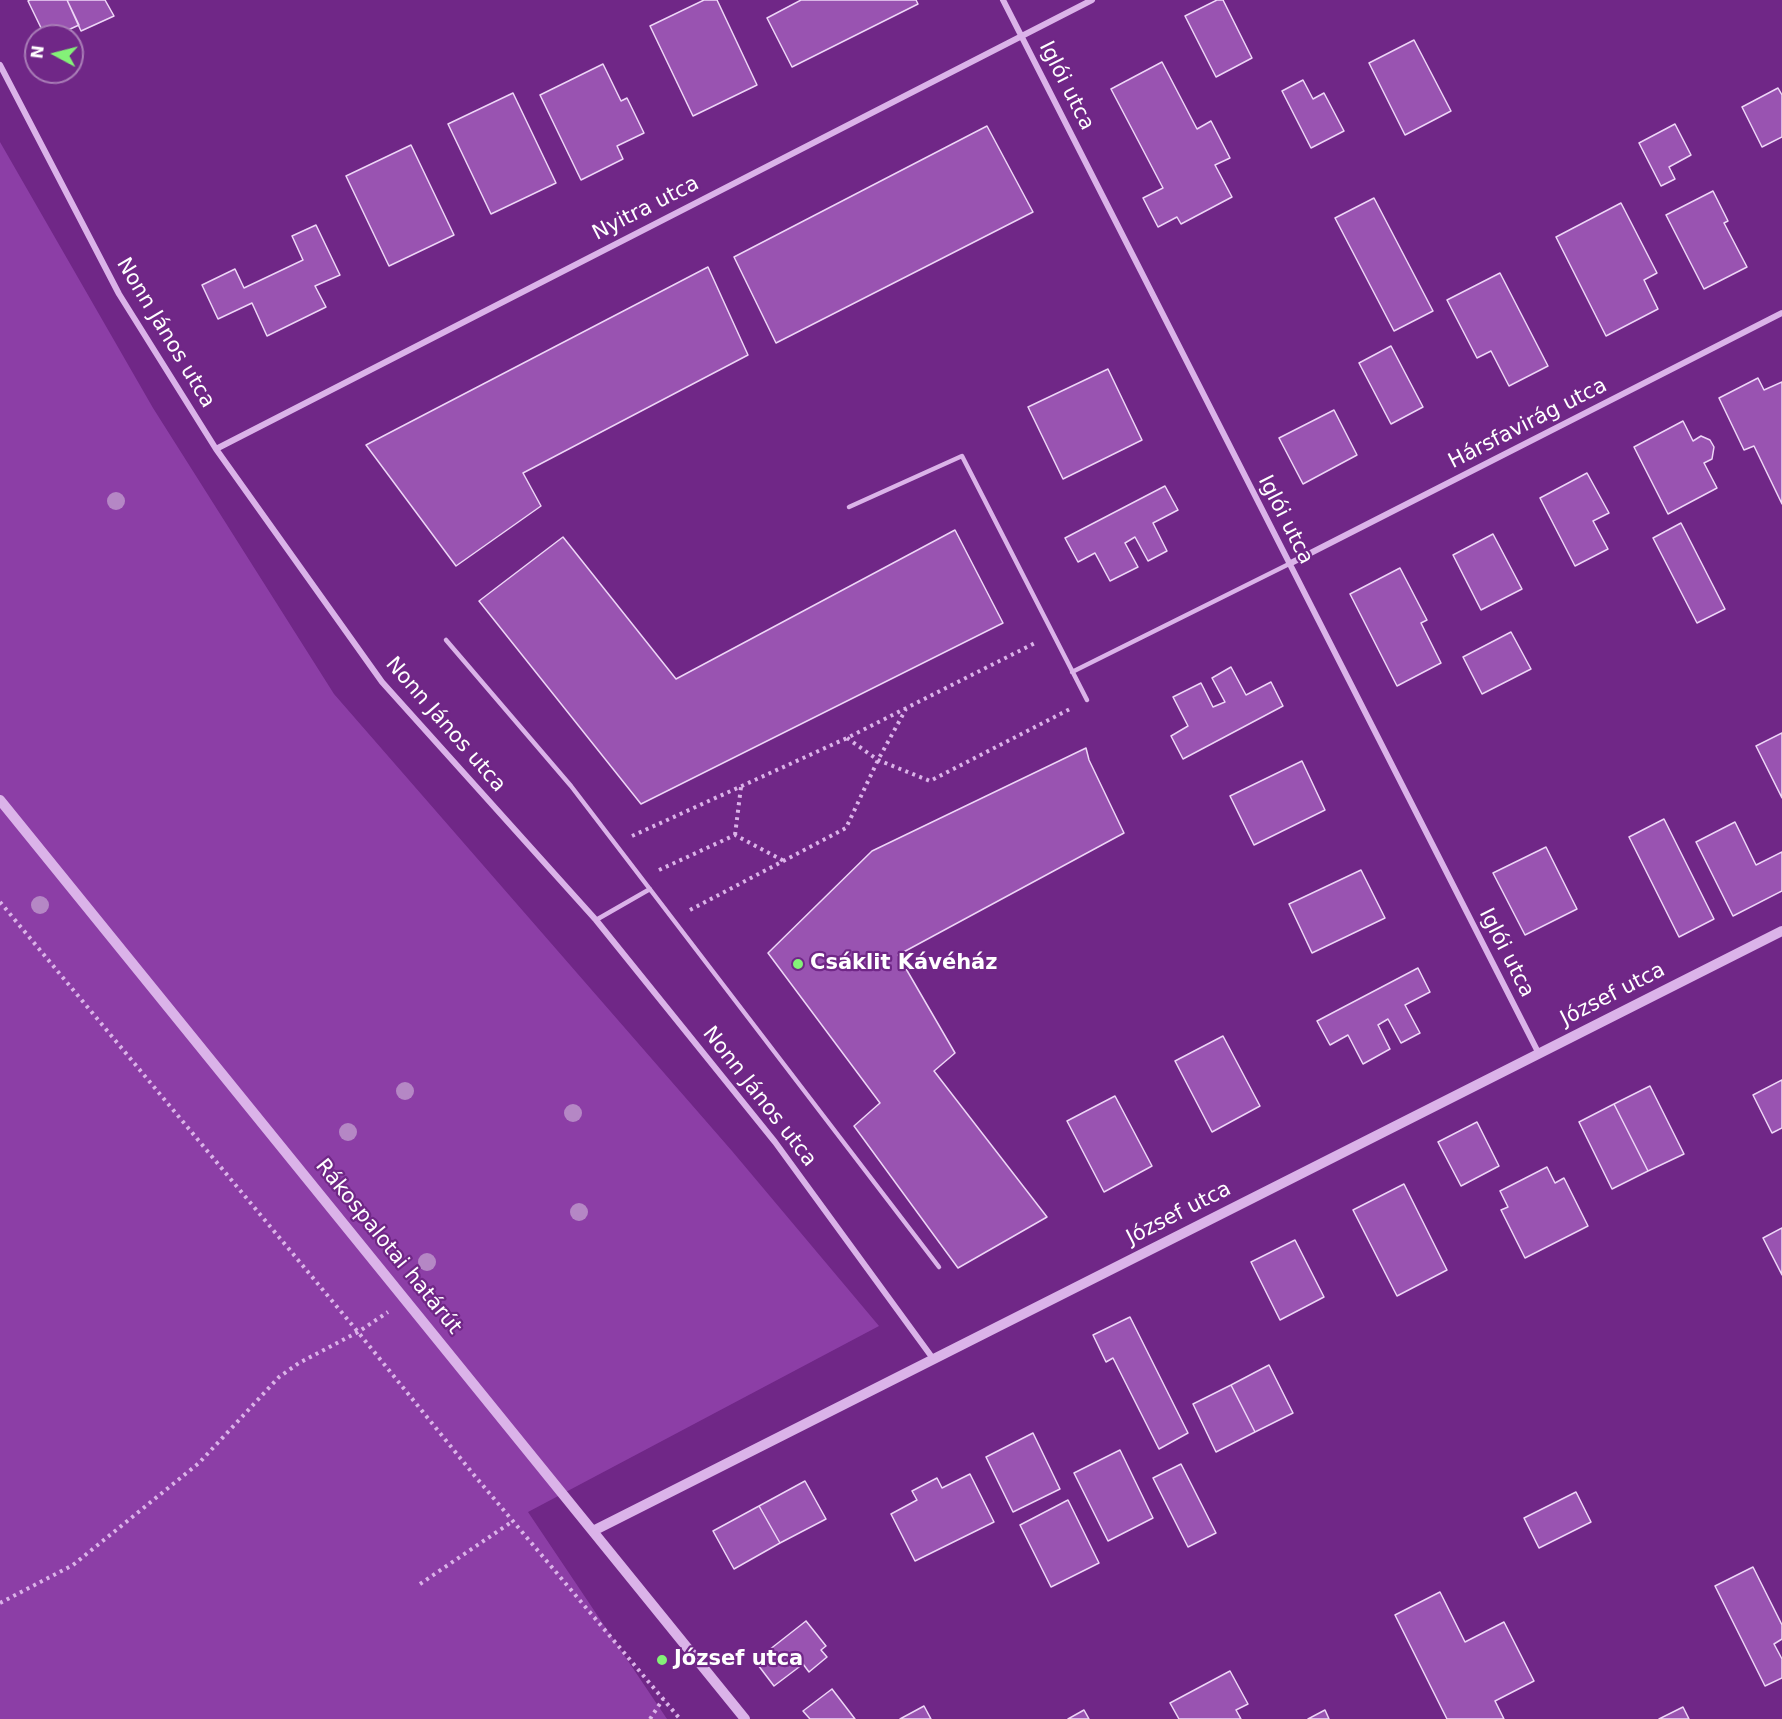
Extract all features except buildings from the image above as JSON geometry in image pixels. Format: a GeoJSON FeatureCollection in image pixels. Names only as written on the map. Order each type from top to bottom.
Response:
{"type":"FeatureCollection","features":[{"type":"Feature","properties":{"kind":"street","name":"Iglói utca"},"geometry":{"type":"LineString","coordinates":[[1003,0],[1539,1054]]}},
{"type":"Feature","properties":{"kind":"street","name":"Nyitra utca"},"geometry":{"type":"LineString","coordinates":[[216,449],[1092,0]]}},
{"type":"Feature","properties":{"kind":"street","name":"Nonn János utca"},"geometry":{"type":"LineString","coordinates":[[0,65],[119,294],[216,449],[382,682],[596,920],[775,1142],[934,1360]]}},
{"type":"Feature","properties":{"kind":"street","name":"Hársfavirág utca"},"geometry":{"type":"LineString","coordinates":[[1289,564],[1782,313]]}},
{"type":"Feature","properties":{"kind":"street","name":"Rákospalotai határút"},"geometry":{"type":"LineString","coordinates":[[0,800],[745,1719]]}},
{"type":"Feature","properties":{"kind":"street","name":"József utca"},"geometry":{"type":"LineString","coordinates":[[593,1531],[1782,931]]}},
{"type":"Feature","properties":{"kind":"lane"},"geometry":{"type":"LineString","coordinates":[[849,507],[962,456],[1087,700]]}},
{"type":"Feature","properties":{"kind":"lane"},"geometry":{"type":"LineString","coordinates":[[1072,672],[1289,564]]}},
{"type":"Feature","properties":{"kind":"lane"},"geometry":{"type":"LineString","coordinates":[[446,640],[571,786],[939,1267]]}},
{"type":"Feature","properties":{"kind":"lane"},"geometry":{"type":"LineString","coordinates":[[596,920],[650,889]]}},
{"type":"Feature","properties":{"kind":"path"},"geometry":{"type":"LineString","coordinates":[[615,843],[847,738],[1053,634]]}},
{"type":"Feature","properties":{"kind":"path"},"geometry":{"type":"LineString","coordinates":[[847,738],[878,760],[930,781],[1087,700]]}},
{"type":"Feature","properties":{"kind":"path"},"geometry":{"type":"LineString","coordinates":[[673,919],[846,828],[878,760],[906,709]]}},
{"type":"Feature","properties":{"kind":"path"},"geometry":{"type":"LineString","coordinates":[[735,835],[741,787]]}},
{"type":"Feature","properties":{"kind":"path"},"geometry":{"type":"LineString","coordinates":[[735,835],[784,861]]}},
{"type":"Feature","properties":{"kind":"path"},"geometry":{"type":"LineString","coordinates":[[642,878],[735,835]]}},
{"type":"Feature","properties":{"kind":"path"},"geometry":{"type":"LineString","coordinates":[[0,902],[680,1719]]}},
{"type":"Feature","properties":{"kind":"path"},"geometry":{"type":"LineString","coordinates":[[0,1603],[74,1565],[200,1463],[279,1377],[358,1332],[406,1300]]}},
{"type":"Feature","properties":{"kind":"path"},"geometry":{"type":"LineString","coordinates":[[420,1584],[513,1521]]}},
{"type":"Feature","properties":{"kind":"path"},"geometry":{"type":"LineString","coordinates":[[650,1719],[663,1699]]}},
{"type":"Feature","properties":{"kind":"shaded area"},"geometry":{"type":"Polygon","coordinates":[[[0,142],[153,408],[334,694],[732,1151],[879,1326],[528,1512],[667,1719],[0,1719],[0,142]]]}},
{"type":"Feature","properties":{"kind":"place","name":"Csáklit Kávéház"},"geometry":{"type":"Point","coordinates":[798,964]}},
{"type":"Feature","properties":{"kind":"place","name":"József utca"},"geometry":{"type":"Point","coordinates":[662,1660]}}]}
